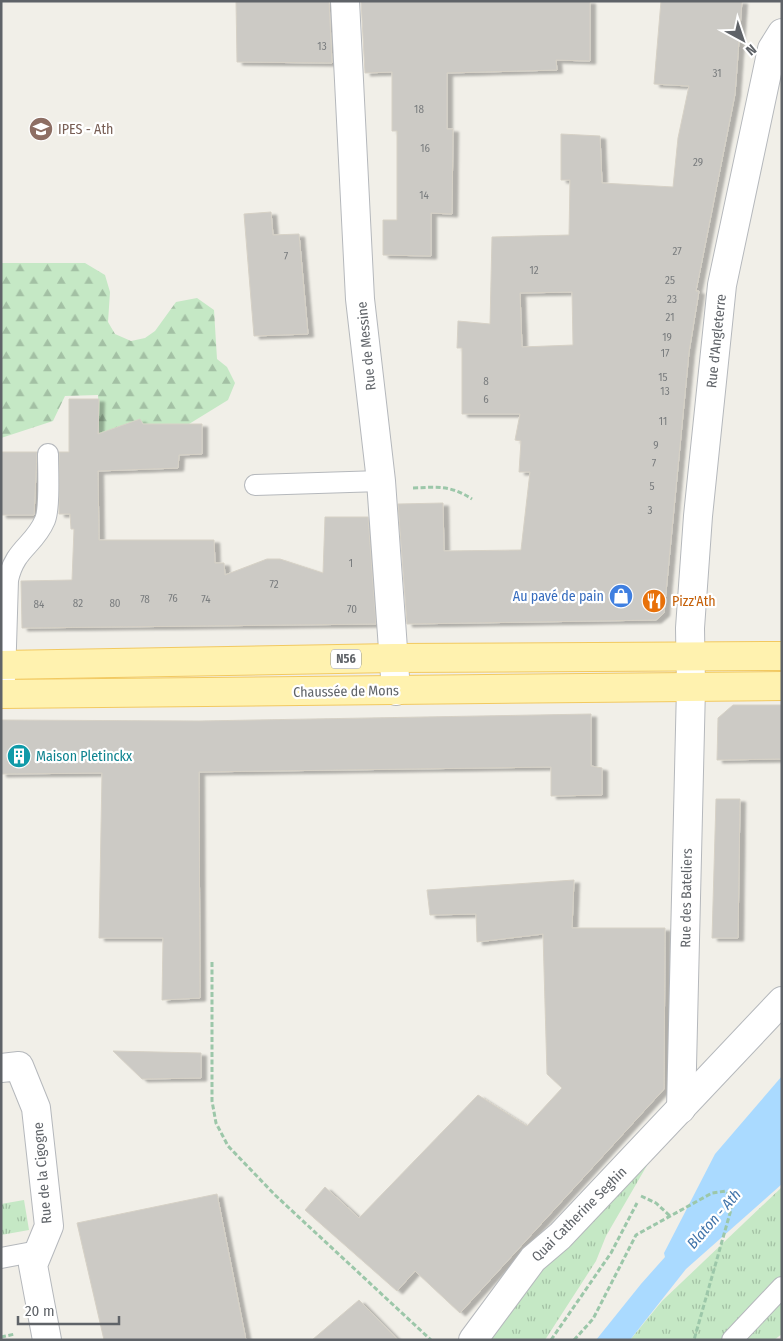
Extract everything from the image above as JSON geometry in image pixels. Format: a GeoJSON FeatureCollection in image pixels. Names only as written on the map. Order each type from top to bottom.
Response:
{"type":"FeatureCollection","features":[{"type":"Feature","properties":{"kind":"main road","name":"N56"},"geometry":{"type":"LineString","coordinates":[[3,665],[394,658],[782,656]]}},
{"type":"Feature","properties":{"kind":"main road","name":"Chaussée de Mons"},"geometry":{"type":"LineString","coordinates":[[3,694],[782,686]]}},
{"type":"Feature","properties":{"kind":"street","name":"Rue de Messine"},"geometry":{"type":"LineString","coordinates":[[345,1],[360,299],[382,486],[396,690]]}},
{"type":"Feature","properties":{"kind":"street","name":"Rue d'Angleterre"},"geometry":{"type":"LineString","coordinates":[[690,656],[690,628],[698,516],[722,286],[772,49],[782,33]]}},
{"type":"Feature","properties":{"kind":"street"},"geometry":{"type":"LineString","coordinates":[[690,656],[691,688]]}},
{"type":"Feature","properties":{"kind":"street","name":"Rue des Bateliers"},"geometry":{"type":"LineString","coordinates":[[687,1103],[691,688]]}},
{"type":"Feature","properties":{"kind":"street","name":"Quai Catherine Seghin"},"geometry":{"type":"LineString","coordinates":[[473,1340],[533,1258],[560,1236],[782,1001]]}},
{"type":"Feature","properties":{"kind":"street","name":"Rue de la Cigogne"},"geometry":{"type":"LineString","coordinates":[[10,1067],[36,1108],[49,1226],[33,1265],[47,1340]]}},
{"type":"Feature","properties":{"kind":"lane"},"geometry":{"type":"LineString","coordinates":[[3,694],[6,607],[10,573],[19,553],[40,531],[46,518],[48,454]]}},
{"type":"Feature","properties":{"kind":"lane"},"geometry":{"type":"LineString","coordinates":[[255,485],[382,486]]}},
{"type":"Feature","properties":{"kind":"lane"},"geometry":{"type":"LineString","coordinates":[[1,1258],[38,1252]]}},
{"type":"Feature","properties":{"kind":"lane"},"geometry":{"type":"LineString","coordinates":[[732,1340],[782,1287]]}},
{"type":"Feature","properties":{"kind":"path"},"geometry":{"type":"LineString","coordinates":[[382,486],[440,486],[456,489],[472,499]]}},
{"type":"Feature","properties":{"kind":"path"},"geometry":{"type":"LineString","coordinates":[[212,962],[212,1101],[216,1124],[228,1146],[274,1194],[431,1340]]}},
{"type":"Feature","properties":{"kind":"path"},"geometry":{"type":"LineString","coordinates":[[550,1340],[611,1252],[644,1188]]}},
{"type":"Feature","properties":{"kind":"path"},"geometry":{"type":"LineString","coordinates":[[574,1340],[593,1319],[636,1235],[712,1193],[726,1191],[734,1200],[694,1340]]}},
{"type":"Feature","properties":{"kind":"path"},"geometry":{"type":"LineString","coordinates":[[641,1196],[656,1203],[670,1216]]}},
{"type":"Feature","properties":{"kind":"green space"},"geometry":{"type":"Polygon","coordinates":[[[1,263],[85,263],[105,275],[110,292],[108,322],[115,334],[131,341],[145,338],[155,331],[176,302],[197,298],[214,310],[217,359],[227,367],[235,383],[228,400],[189,424],[100,453],[98,395],[65,396],[53,421],[1,438],[1,263]]]}},
{"type":"Feature","properties":{"kind":"green space"},"geometry":{"type":"Polygon","coordinates":[[[660,1143],[606,1236],[596,1261],[545,1340],[473,1340],[660,1143]]]}},
{"type":"Feature","properties":{"kind":"green space"},"geometry":{"type":"Polygon","coordinates":[[[782,1187],[782,1334],[774,1340],[630,1340],[662,1301],[782,1187]]]}},
{"type":"Feature","properties":{"kind":"green space"},"geometry":{"type":"Polygon","coordinates":[[[24,1200],[29,1230],[1,1235],[1,1204],[24,1200]]]}},
{"type":"Feature","properties":{"kind":"water","name":"Blaton - Ath"},"geometry":{"type":"Polygon","coordinates":[[[782,1076],[782,1184],[686,1269],[630,1340],[596,1340],[665,1257],[664,1253],[715,1154],[782,1076]]]}},
{"type":"Feature","properties":{"kind":"building"},"geometry":{"type":"Polygon","coordinates":[[[236,1],[329,1],[332,63],[237,62],[236,1]]]}},
{"type":"Feature","properties":{"kind":"building"},"geometry":{"type":"Polygon","coordinates":[[[361,1],[590,1],[590,61],[556,60],[557,70],[447,73],[447,129],[453,129],[452,214],[431,213],[431,256],[383,255],[383,220],[397,220],[397,131],[392,131],[392,72],[365,73],[361,1]]]}},
{"type":"Feature","properties":{"kind":"building"},"geometry":{"type":"Polygon","coordinates":[[[661,1],[742,1],[735,94],[696,291],[699,291],[689,352],[664,613],[656,620],[407,624],[398,504],[443,503],[444,551],[521,550],[530,472],[519,472],[521,441],[515,440],[520,414],[462,414],[462,348],[457,348],[458,321],[490,324],[492,237],[569,235],[570,180],[561,180],[561,134],[600,136],[602,183],[673,187],[678,138],[689,86],[654,84],[661,1]],[[572,292],[520,293],[522,347],[573,345],[572,292]]]}},
{"type":"Feature","properties":{"kind":"building"},"geometry":{"type":"Polygon","coordinates":[[[271,212],[273,235],[299,234],[308,334],[254,336],[244,214],[271,212]]]}},
{"type":"Feature","properties":{"kind":"building"},"geometry":{"type":"Polygon","coordinates":[[[69,399],[99,399],[98,434],[140,419],[143,424],[202,424],[202,454],[179,455],[178,468],[98,471],[99,540],[214,540],[215,563],[224,563],[225,575],[267,559],[280,559],[323,573],[325,517],[368,517],[376,624],[22,628],[21,581],[72,580],[74,529],[71,529],[70,514],[59,514],[59,452],[69,452],[69,399]]]}},
{"type":"Feature","properties":{"kind":"building"},"geometry":{"type":"Polygon","coordinates":[[[1,452],[37,452],[34,515],[1,515],[1,452]]]}},
{"type":"Feature","properties":{"kind":"building"},"geometry":{"type":"Polygon","coordinates":[[[733,705],[782,705],[782,759],[717,760],[718,718],[733,705]]]}},
{"type":"Feature","properties":{"kind":"building"},"geometry":{"type":"Polygon","coordinates":[[[591,714],[591,766],[602,768],[602,795],[551,796],[551,767],[199,772],[200,998],[162,1000],[163,938],[99,938],[102,773],[1,774],[1,720],[199,721],[591,714]]]}},
{"type":"Feature","properties":{"kind":"building"},"geometry":{"type":"Polygon","coordinates":[[[716,799],[740,799],[738,938],[712,938],[716,799]]]}},
{"type":"Feature","properties":{"kind":"building"},"geometry":{"type":"Polygon","coordinates":[[[574,880],[572,928],[665,928],[664,1089],[460,1313],[415,1271],[397,1291],[305,1210],[325,1187],[359,1218],[478,1095],[527,1126],[562,1088],[547,1074],[543,934],[477,942],[476,914],[430,915],[427,890],[574,880]]]}},
{"type":"Feature","properties":{"kind":"building"},"geometry":{"type":"Polygon","coordinates":[[[113,1051],[201,1053],[201,1078],[142,1079],[113,1051]]]}},
{"type":"Feature","properties":{"kind":"building"},"geometry":{"type":"Polygon","coordinates":[[[217,1194],[246,1340],[104,1340],[77,1223],[217,1194]]]}},
{"type":"Feature","properties":{"kind":"building"},"geometry":{"type":"Polygon","coordinates":[[[359,1300],[398,1340],[312,1340],[359,1300]]]}},
{"type":"Feature","properties":{"kind":"place","name":"IPES - Ath"},"geometry":{"type":"Point","coordinates":[41,129]}},
{"type":"Feature","properties":{"kind":"place","name":"Au pavé de pain"},"geometry":{"type":"Point","coordinates":[621,596]}},
{"type":"Feature","properties":{"kind":"place","name":"Pizz'Ath"},"geometry":{"type":"Point","coordinates":[654,601]}},
{"type":"Feature","properties":{"kind":"place","name":"Maison Pletinckx"},"geometry":{"type":"Point","coordinates":[19,756]}}]}
